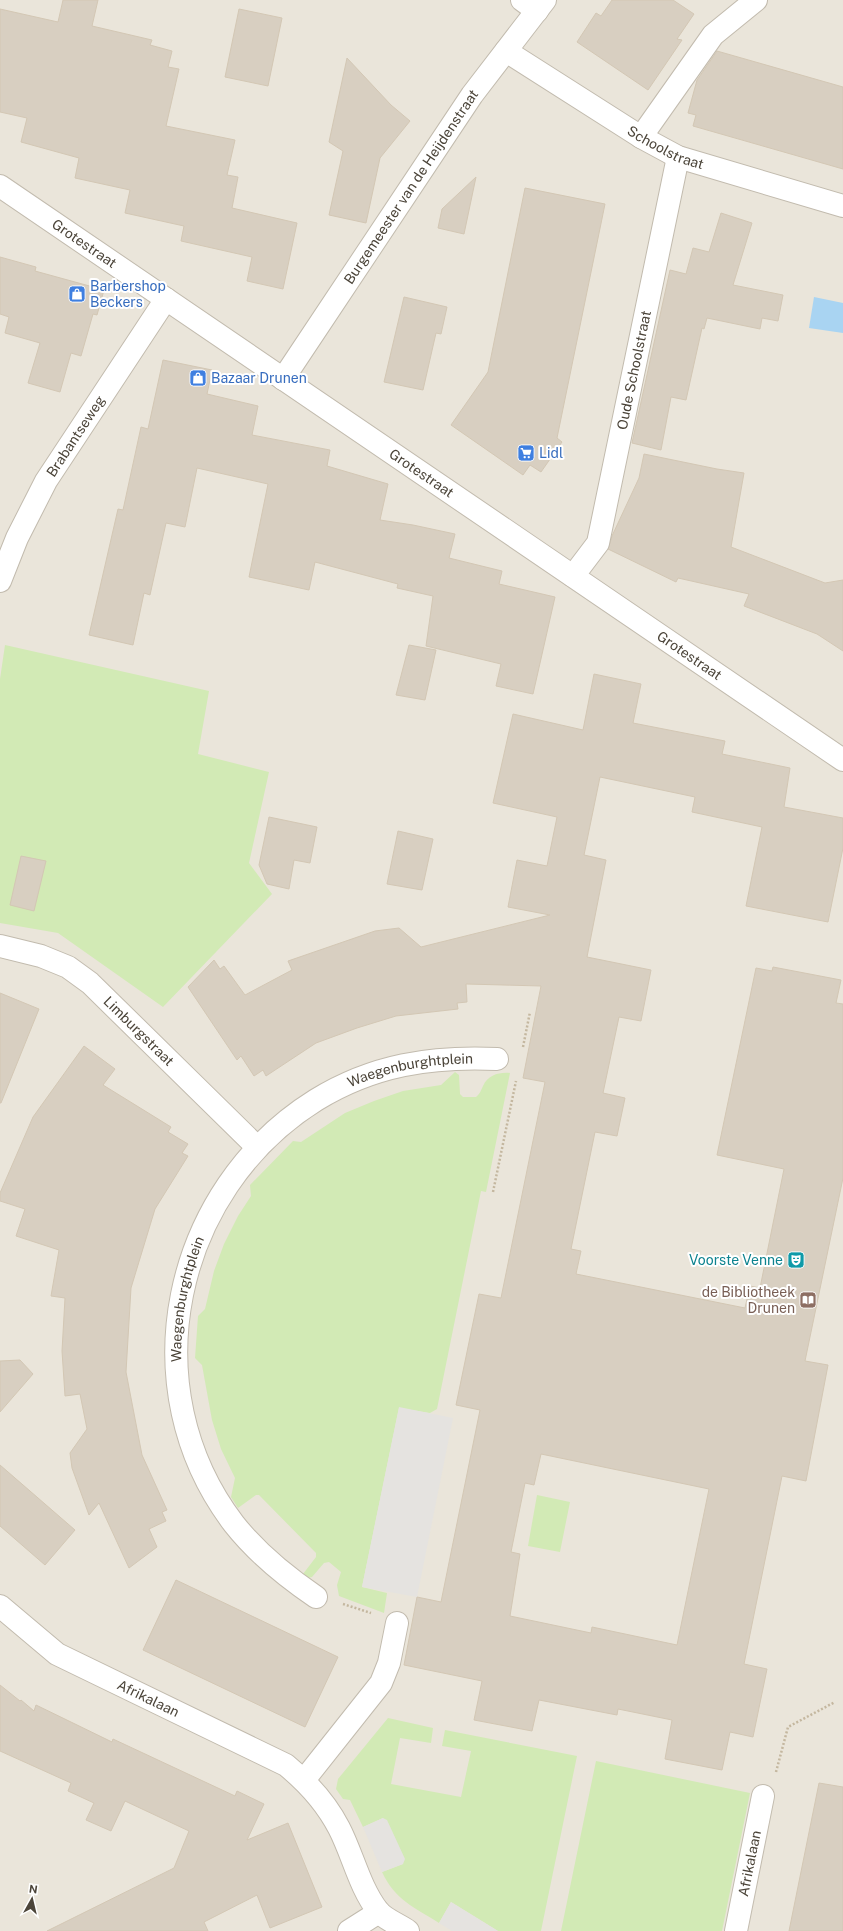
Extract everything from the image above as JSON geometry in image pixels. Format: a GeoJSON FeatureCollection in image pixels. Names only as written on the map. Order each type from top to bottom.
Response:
{"type":"FeatureCollection","features":[{"type":"Feature","properties":{"kind":"street"},"geometry":{"type":"LineString","coordinates":[[641,136],[713,35],[756,0]]}},
{"type":"Feature","properties":{"kind":"street","name":"Burgemeester van de Heijdenstraat"},"geometry":{"type":"LineString","coordinates":[[283,379],[472,94],[506,51],[535,4]]}},
{"type":"Feature","properties":{"kind":"street","name":"Schoolstraat"},"geometry":{"type":"LineString","coordinates":[[506,51],[641,136],[678,157],[843,206]]}},
{"type":"Feature","properties":{"kind":"street","name":"Oude Schoolstraat"},"geometry":{"type":"LineString","coordinates":[[573,576],[598,543],[678,157]]}},
{"type":"Feature","properties":{"kind":"street","name":"Grotestraat"},"geometry":{"type":"LineString","coordinates":[[0,186],[843,760]]}},
{"type":"Feature","properties":{"kind":"street","name":"Brabantseweg"},"geometry":{"type":"LineString","coordinates":[[0,581],[17,538],[46,481],[166,299]]}},
{"type":"Feature","properties":{"kind":"street","name":"Limburgstraat"},"geometry":{"type":"LineString","coordinates":[[0,946],[48,959],[68,967],[90,983],[257,1147]]}},
{"type":"Feature","properties":{"kind":"street","name":"Waegenburghtplein"},"geometry":{"type":"LineString","coordinates":[[316,1597],[285,1576],[258,1551],[234,1523],[213,1491],[198,1458],[186,1423],[179,1386],[176,1349],[178,1312],[186,1276],[197,1240],[213,1207],[233,1175],[257,1147],[285,1122],[316,1100],[350,1083],[385,1069],[422,1061],[451,1058],[497,1059]]}},
{"type":"Feature","properties":{"kind":"street","name":"Afrikalaan"},"geometry":{"type":"LineString","coordinates":[[0,1606],[57,1654],[252,1747],[286,1765],[304,1780],[326,1806],[339,1828],[361,1882],[378,1912],[408,1931]]}},
{"type":"Feature","properties":{"kind":"street"},"geometry":{"type":"LineString","coordinates":[[304,1780],[381,1683],[389,1663],[397,1623]]}},
{"type":"Feature","properties":{"kind":"street","name":"Afrikalaan"},"geometry":{"type":"LineString","coordinates":[[736,1931],[763,1796]]}},
{"type":"Feature","properties":{"kind":"street"},"geometry":{"type":"LineString","coordinates":[[349,1931],[378,1912]]}},
{"type":"Feature","properties":{"kind":"path"},"geometry":{"type":"LineString","coordinates":[[522,1048],[530,1012]]}},
{"type":"Feature","properties":{"kind":"path"},"geometry":{"type":"LineString","coordinates":[[493,1192],[517,1076]]}},
{"type":"Feature","properties":{"kind":"path"},"geometry":{"type":"LineString","coordinates":[[316,1597],[340,1602],[397,1623]]}},
{"type":"Feature","properties":{"kind":"path"},"geometry":{"type":"LineString","coordinates":[[763,1796],[778,1767],[788,1727],[835,1702]]}},
{"type":"Feature","properties":{"kind":"shaded area"},"geometry":{"type":"Polygon","coordinates":[[[0,0],[843,0],[843,1931],[0,1931],[0,0]]]}},
{"type":"Feature","properties":{"kind":"shaded area"},"geometry":{"type":"Polygon","coordinates":[[[399,1407],[453,1418],[417,1597],[362,1587],[399,1407]]]}},
{"type":"Feature","properties":{"kind":"shaded area"},"geometry":{"type":"Polygon","coordinates":[[[383,1818],[387,1820],[405,1859],[403,1864],[382,1872],[363,1827],[383,1818]]]}},
{"type":"Feature","properties":{"kind":"shaded area"},"geometry":{"type":"Polygon","coordinates":[[[451,1902],[498,1931],[452,1931],[439,1923],[451,1902]]]}},
{"type":"Feature","properties":{"kind":"green space"},"geometry":{"type":"Polygon","coordinates":[[[5,645],[209,691],[198,754],[269,772],[249,863],[272,894],[163,1007],[58,933],[0,923],[0,679],[5,645]]]}},
{"type":"Feature","properties":{"kind":"green space"},"geometry":{"type":"Polygon","coordinates":[[[455,1072],[459,1075],[460,1094],[463,1097],[476,1097],[488,1079],[494,1075],[510,1073],[486,1192],[481,1191],[437,1409],[430,1413],[399,1408],[362,1587],[387,1593],[384,1613],[339,1596],[337,1585],[341,1572],[329,1562],[324,1563],[312,1577],[308,1578],[303,1574],[316,1557],[316,1553],[259,1495],[256,1495],[238,1508],[231,1497],[235,1478],[221,1449],[212,1420],[202,1365],[195,1358],[198,1316],[205,1309],[214,1271],[224,1244],[238,1216],[251,1196],[250,1185],[293,1141],[301,1142],[345,1113],[374,1101],[403,1091],[441,1085],[455,1072]]]}},
{"type":"Feature","properties":{"kind":"green space"},"geometry":{"type":"Polygon","coordinates":[[[537,1495],[570,1502],[560,1552],[528,1546],[537,1495]]]}},
{"type":"Feature","properties":{"kind":"green space"},"geometry":{"type":"Polygon","coordinates":[[[388,1718],[433,1728],[431,1743],[400,1738],[391,1784],[461,1797],[471,1751],[442,1746],[445,1730],[577,1756],[541,1931],[498,1931],[451,1902],[439,1923],[406,1902],[387,1882],[382,1872],[403,1864],[383,1818],[363,1827],[350,1800],[343,1799],[336,1789],[338,1779],[388,1718]]]}},
{"type":"Feature","properties":{"kind":"green space"},"geometry":{"type":"Polygon","coordinates":[[[596,1761],[750,1793],[722,1931],[561,1931],[596,1761]]]}},
{"type":"Feature","properties":{"kind":"water"},"geometry":{"type":"Polygon","coordinates":[[[814,297],[843,303],[843,333],[809,328],[814,297]]]}},
{"type":"Feature","properties":{"kind":"building"},"geometry":{"type":"Polygon","coordinates":[[[63,0],[98,0],[92,26],[152,40],[150,45],[172,51],[168,67],[179,69],[166,126],[235,140],[227,175],[238,177],[232,208],[297,223],[283,289],[247,281],[252,257],[181,241],[184,226],[125,213],[130,190],[75,178],[79,158],[21,142],[27,118],[0,112],[0,9],[58,22],[63,0]]]}},
{"type":"Feature","properties":{"kind":"building"},"geometry":{"type":"Polygon","coordinates":[[[612,0],[673,0],[694,14],[677,39],[682,40],[648,90],[577,42],[596,13],[601,16],[612,0]]]}},
{"type":"Feature","properties":{"kind":"building"},"geometry":{"type":"Polygon","coordinates":[[[239,9],[282,18],[268,86],[225,77],[239,9]]]}},
{"type":"Feature","properties":{"kind":"building"},"geometry":{"type":"Polygon","coordinates":[[[717,51],[843,87],[843,169],[693,126],[696,115],[688,113],[697,80],[717,51]]]}},
{"type":"Feature","properties":{"kind":"building"},"geometry":{"type":"Polygon","coordinates":[[[347,58],[391,105],[410,121],[380,158],[366,223],[329,215],[343,151],[329,142],[347,58]]]}},
{"type":"Feature","properties":{"kind":"building"},"geometry":{"type":"Polygon","coordinates":[[[476,177],[464,234],[438,228],[442,209],[476,177]]]}},
{"type":"Feature","properties":{"kind":"building"},"geometry":{"type":"Polygon","coordinates":[[[525,188],[605,204],[557,438],[562,442],[541,472],[530,465],[523,475],[451,425],[488,372],[525,188]]]}},
{"type":"Feature","properties":{"kind":"building"},"geometry":{"type":"Polygon","coordinates":[[[721,213],[752,223],[733,285],[783,295],[778,321],[762,318],[760,329],[707,318],[704,329],[702,328],[686,400],[671,397],[661,450],[632,443],[670,270],[686,274],[693,248],[709,252],[721,213]]]}},
{"type":"Feature","properties":{"kind":"building"},"geometry":{"type":"Polygon","coordinates":[[[0,257],[36,267],[35,271],[104,290],[97,315],[93,314],[81,356],[71,353],[60,392],[28,383],[40,343],[5,333],[9,317],[0,314],[0,257]]]}},
{"type":"Feature","properties":{"kind":"building"},"geometry":{"type":"Polygon","coordinates":[[[404,297],[447,307],[441,334],[436,333],[423,390],[384,382],[404,297]]]}},
{"type":"Feature","properties":{"kind":"building"},"geometry":{"type":"Polygon","coordinates":[[[163,360],[212,370],[207,394],[258,406],[252,435],[330,450],[327,466],[388,484],[380,520],[455,534],[449,558],[502,571],[499,584],[555,597],[533,694],[496,686],[501,664],[426,646],[433,596],[397,588],[398,584],[315,562],[309,590],[249,577],[268,484],[197,468],[185,527],[166,523],[150,595],[144,593],[133,645],[89,635],[118,509],[123,510],[141,427],[148,429],[163,360]]]}},
{"type":"Feature","properties":{"kind":"building"},"geometry":{"type":"Polygon","coordinates":[[[644,454],[744,473],[731,547],[825,583],[843,580],[843,651],[817,634],[744,606],[749,594],[678,578],[676,582],[608,549],[612,536],[639,478],[644,454]]]}},
{"type":"Feature","properties":{"kind":"building"},"geometry":{"type":"Polygon","coordinates":[[[409,645],[436,650],[425,700],[396,695],[409,645]]]}},
{"type":"Feature","properties":{"kind":"building"},"geometry":{"type":"Polygon","coordinates":[[[594,674],[641,684],[633,723],[725,741],[722,754],[790,768],[784,807],[843,818],[843,848],[828,922],[746,906],[762,827],[692,812],[695,797],[600,777],[584,855],[606,860],[587,957],[651,970],[641,1021],[619,1017],[603,1093],[625,1098],[617,1136],[595,1132],[571,1249],[581,1251],[576,1274],[745,1308],[750,1286],[760,1288],[784,1169],[717,1155],[756,968],[772,971],[773,967],[841,980],[836,1003],[843,1004],[843,1178],[805,1361],[828,1365],[806,1481],[782,1476],[744,1664],[767,1669],[753,1737],[730,1732],[722,1770],[665,1759],[672,1720],[618,1709],[617,1715],[539,1700],[532,1731],[474,1720],[482,1681],[404,1665],[417,1597],[441,1602],[480,1410],[456,1405],[479,1294],[501,1298],[545,1082],[523,1078],[541,986],[466,984],[467,1002],[457,1003],[458,1009],[396,1016],[357,1028],[316,1043],[266,1076],[263,1070],[254,1076],[241,1056],[237,1060],[188,987],[214,960],[220,969],[224,966],[245,995],[292,970],[288,961],[375,931],[399,928],[421,947],[550,915],[508,907],[517,860],[547,866],[557,817],[493,803],[513,714],[583,730],[594,674]],[[541,1454],[534,1485],[525,1483],[511,1552],[520,1554],[510,1616],[591,1633],[592,1627],[677,1645],[709,1489],[541,1454]]]}},
{"type":"Feature","properties":{"kind":"building"},"geometry":{"type":"Polygon","coordinates":[[[269,817],[317,827],[310,863],[294,860],[289,889],[267,884],[259,865],[269,817]]]}},
{"type":"Feature","properties":{"kind":"building"},"geometry":{"type":"Polygon","coordinates":[[[398,831],[433,839],[422,890],[387,884],[398,831]]]}},
{"type":"Feature","properties":{"kind":"building"},"geometry":{"type":"Polygon","coordinates":[[[21,856],[46,861],[34,911],[10,905],[21,856]]]}},
{"type":"Feature","properties":{"kind":"building"},"geometry":{"type":"Polygon","coordinates":[[[0,993],[39,1009],[1,1103],[0,1103],[0,993]]]}},
{"type":"Feature","properties":{"kind":"building"},"geometry":{"type":"Polygon","coordinates":[[[84,1046],[115,1069],[103,1085],[171,1127],[168,1132],[188,1144],[182,1153],[188,1156],[155,1209],[131,1288],[126,1372],[142,1455],[167,1510],[162,1512],[166,1521],[149,1529],[157,1547],[129,1568],[99,1503],[89,1515],[72,1468],[70,1453],[87,1429],[80,1394],[65,1396],[62,1351],[65,1298],[51,1296],[59,1250],[16,1236],[25,1209],[0,1201],[0,1193],[33,1117],[84,1046]]]}},
{"type":"Feature","properties":{"kind":"building"},"geometry":{"type":"Polygon","coordinates":[[[20,1360],[33,1374],[0,1412],[0,1361],[20,1360]]]}},
{"type":"Feature","properties":{"kind":"building"},"geometry":{"type":"Polygon","coordinates":[[[0,1465],[75,1530],[45,1565],[0,1526],[0,1465]]]}},
{"type":"Feature","properties":{"kind":"building"},"geometry":{"type":"Polygon","coordinates":[[[176,1580],[338,1657],[305,1727],[143,1650],[176,1580]]]}},
{"type":"Feature","properties":{"kind":"building"},"geometry":{"type":"Polygon","coordinates":[[[0,1685],[34,1711],[36,1705],[112,1742],[113,1739],[235,1796],[237,1791],[264,1804],[247,1840],[288,1823],[322,1907],[270,1928],[257,1895],[204,1922],[208,1931],[47,1931],[174,1868],[189,1831],[125,1801],[111,1831],[86,1820],[94,1803],[68,1791],[71,1783],[0,1751],[0,1685]]]}},
{"type":"Feature","properties":{"kind":"building"},"geometry":{"type":"Polygon","coordinates":[[[819,1783],[843,1787],[843,1931],[789,1931],[819,1783]]]}},
{"type":"Feature","properties":{"kind":"place","name":"Barbershop Beckers"},"geometry":{"type":"Point","coordinates":[77,294]}},
{"type":"Feature","properties":{"kind":"place","name":"Bazaar Drunen"},"geometry":{"type":"Point","coordinates":[198,378]}},
{"type":"Feature","properties":{"kind":"place","name":"Lidl"},"geometry":{"type":"Point","coordinates":[526,453]}},
{"type":"Feature","properties":{"kind":"place","name":"Voorste Venne"},"geometry":{"type":"Point","coordinates":[796,1260]}},
{"type":"Feature","properties":{"kind":"place","name":"de Bibliotheek Drunen"},"geometry":{"type":"Point","coordinates":[808,1300]}}]}
